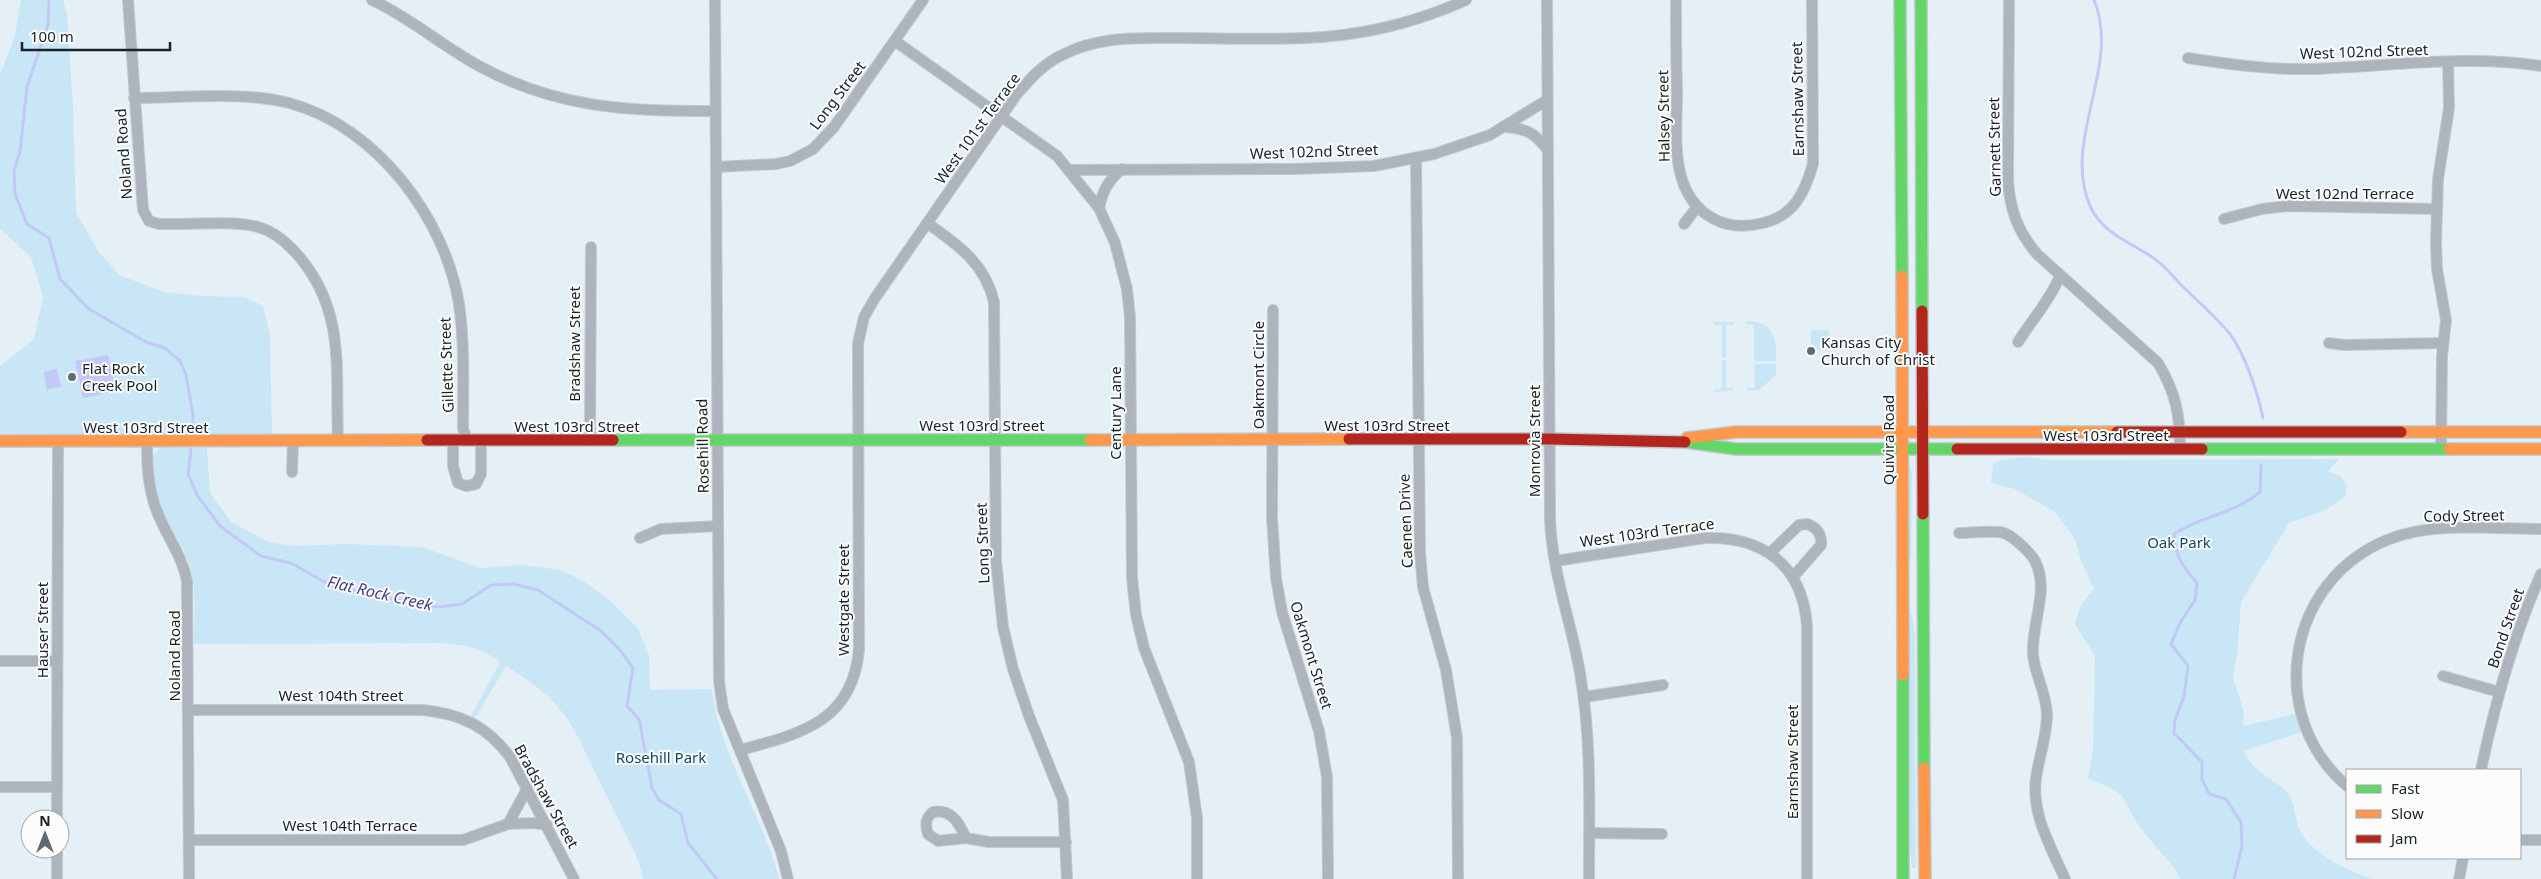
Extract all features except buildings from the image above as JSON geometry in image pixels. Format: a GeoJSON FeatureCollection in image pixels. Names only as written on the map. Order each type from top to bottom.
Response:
{"type":"FeatureCollection","features":[{"type":"Feature","properties":{"kind":"main road","name":"Quivira Road"},"geometry":{"type":"LineString","coordinates":[[1900,0],[1903,431],[1903,879]]}},
{"type":"Feature","properties":{"kind":"main road"},"geometry":{"type":"LineString","coordinates":[[1921,0],[1925,879]]}},
{"type":"Feature","properties":{"kind":"main road","name":"West 103rd Street"},"geometry":{"type":"LineString","coordinates":[[1672,440],[1736,432],[2541,432]]}},
{"type":"Feature","properties":{"kind":"main road","name":"West 103rd Street"},"geometry":{"type":"LineString","coordinates":[[0,442],[1550,439],[1672,440],[1736,449],[2541,448]]}},
{"type":"Feature","properties":{"kind":"street","name":"Noland Road"},"geometry":{"type":"LineString","coordinates":[[128,0],[143,210],[150,221],[159,224],[260,228],[272,233],[290,247],[317,281],[328,304],[335,338],[338,441]]}},
{"type":"Feature","properties":{"kind":"street"},"geometry":{"type":"LineString","coordinates":[[372,0],[414,23],[478,66],[533,91],[602,108],[636,111],[715,111]]}},
{"type":"Feature","properties":{"kind":"street","name":"Rosehill Road"},"geometry":{"type":"LineString","coordinates":[[715,0],[716,441],[719,681],[724,709],[782,851],[788,879]]}},
{"type":"Feature","properties":{"kind":"street","name":"Long Street"},"geometry":{"type":"LineString","coordinates":[[716,167],[776,164],[790,161],[813,149],[834,127],[924,0]]}},
{"type":"Feature","properties":{"kind":"street","name":"West 101st Terrace"},"geometry":{"type":"LineString","coordinates":[[858,440],[858,344],[864,316],[1017,94],[1042,67],[1064,54],[1093,43],[1129,38],[1305,38],[1344,35],[1382,29],[1418,19],[1466,0]]}},
{"type":"Feature","properties":{"kind":"street","name":"Halsey Street"},"geometry":{"type":"LineString","coordinates":[[1676,0],[1678,159],[1683,184],[1696,207]]}},
{"type":"Feature","properties":{"kind":"street","name":"Earnshaw Street"},"geometry":{"type":"LineString","coordinates":[[1696,207],[1728,224],[1752,226],[1774,221],[1796,204],[1806,188],[1813,164],[1812,0]]}},
{"type":"Feature","properties":{"kind":"street","name":"Garnett Street"},"geometry":{"type":"LineString","coordinates":[[2008,0],[2009,199],[2014,219],[2025,240],[2060,276],[2158,363],[2170,384],[2176,400],[2180,449]]}},
{"type":"Feature","properties":{"kind":"street","name":"Monrovia Street"},"geometry":{"type":"LineString","coordinates":[[1546,2],[1550,519],[1554,561],[1584,697],[1589,760],[1589,879]]}},
{"type":"Feature","properties":{"kind":"street","name":"Century Lane"},"geometry":{"type":"LineString","coordinates":[[895,41],[1057,156],[1099,208],[1115,243],[1127,289],[1130,317],[1132,578],[1136,615],[1156,682],[1189,762],[1197,818],[1197,879]]}},
{"type":"Feature","properties":{"kind":"street","name":"West 102nd Street"},"geometry":{"type":"LineString","coordinates":[[2188,58],[2270,68],[2307,69],[2505,62],[2541,66]]}},
{"type":"Feature","properties":{"kind":"street"},"geometry":{"type":"LineString","coordinates":[[2441,448],[2443,344],[2446,320],[2436,258],[2436,209],[2438,179],[2450,108],[2448,63]]}},
{"type":"Feature","properties":{"kind":"street","name":"Gillette Street"},"geometry":{"type":"LineString","coordinates":[[134,98],[245,98],[288,103],[330,120],[360,139],[402,182],[425,215],[440,245],[458,302],[462,330],[463,429],[468,441]]}},
{"type":"Feature","properties":{"kind":"street","name":"West 102nd Street"},"geometry":{"type":"LineString","coordinates":[[1068,170],[1345,168],[1416,158],[1454,148],[1490,135],[1547,100]]}},
{"type":"Feature","properties":{"kind":"street"},"geometry":{"type":"LineString","coordinates":[[1502,127],[1519,128],[1538,136],[1548,150]]}},
{"type":"Feature","properties":{"kind":"street","name":"Caenen Drive"},"geometry":{"type":"LineString","coordinates":[[1416,158],[1418,526],[1423,587],[1447,678],[1457,738],[1458,879]]}},
{"type":"Feature","properties":{"kind":"street"},"geometry":{"type":"LineString","coordinates":[[1099,208],[1102,193],[1109,181],[1122,170]]}},
{"type":"Feature","properties":{"kind":"street","name":"West 102nd Terrace"},"geometry":{"type":"LineString","coordinates":[[2224,219],[2262,209],[2288,206],[2436,209]]}},
{"type":"Feature","properties":{"kind":"street"},"geometry":{"type":"LineString","coordinates":[[1684,224],[1696,207]]}},
{"type":"Feature","properties":{"kind":"street","name":"Long Street"},"geometry":{"type":"LineString","coordinates":[[927,223],[960,246],[975,261],[992,293],[995,320],[996,561],[1003,627],[1013,669],[1028,716],[1064,800],[1066,879]]}},
{"type":"Feature","properties":{"kind":"street","name":"Bradshaw Street"},"geometry":{"type":"LineString","coordinates":[[590,247],[590,441]]}},
{"type":"Feature","properties":{"kind":"street"},"geometry":{"type":"LineString","coordinates":[[2018,342],[2037,312],[2052,295],[2060,276]]}},
{"type":"Feature","properties":{"kind":"street","name":"Oakmont Circle"},"geometry":{"type":"LineString","coordinates":[[1272,439],[1273,310]]}},
{"type":"Feature","properties":{"kind":"street"},"geometry":{"type":"LineString","coordinates":[[2329,343],[2344,345],[2443,344]]}},
{"type":"Feature","properties":{"kind":"street","name":"Oakmont Street"},"geometry":{"type":"LineString","coordinates":[[1272,439],[1273,537],[1276,578],[1291,644],[1311,699],[1319,731],[1327,785],[1328,879]]}},
{"type":"Feature","properties":{"kind":"street","name":"Westgate Street"},"geometry":{"type":"LineString","coordinates":[[740,750],[799,733],[822,720],[844,698],[852,683],[859,649],[858,440]]}},
{"type":"Feature","properties":{"kind":"street","name":"Noland Road"},"geometry":{"type":"LineString","coordinates":[[147,441],[148,481],[152,500],[158,516],[179,552],[188,581],[189,879]]}},
{"type":"Feature","properties":{"kind":"street"},"geometry":{"type":"LineString","coordinates":[[454,441],[455,478],[458,483],[466,486],[476,484],[481,474],[481,441]]}},
{"type":"Feature","properties":{"kind":"street","name":"Hauser Street"},"geometry":{"type":"LineString","coordinates":[[57,809],[58,442]]}},
{"type":"Feature","properties":{"kind":"street"},"geometry":{"type":"LineString","coordinates":[[292,472],[293,442]]}},
{"type":"Feature","properties":{"kind":"street"},"geometry":{"type":"LineString","coordinates":[[1770,553],[1799,525],[1807,524],[1816,529],[1820,534],[1821,545],[1793,577]]}},
{"type":"Feature","properties":{"kind":"street"},"geometry":{"type":"LineString","coordinates":[[640,538],[661,529],[718,526]]}},
{"type":"Feature","properties":{"kind":"street","name":"Cody Street"},"geometry":{"type":"LineString","coordinates":[[2346,785],[2326,765],[2315,748],[2305,722],[2297,689],[2296,664],[2303,629],[2310,612],[2325,588],[2346,566],[2364,552],[2386,540],[2410,532],[2435,529],[2541,529]]}},
{"type":"Feature","properties":{"kind":"street"},"geometry":{"type":"LineString","coordinates":[[1959,533],[2004,533],[2029,552],[2039,571],[2041,595],[2034,632],[2033,656],[2044,690],[2047,716],[2036,779],[2035,797],[2039,820],[2065,879]]}},
{"type":"Feature","properties":{"kind":"street","name":"West 103rd Terrace"},"geometry":{"type":"LineString","coordinates":[[1554,561],[1712,537],[1743,540],[1770,553],[1783,564],[1793,577],[1802,594],[1806,613],[1808,645]]}},
{"type":"Feature","properties":{"kind":"street","name":"Bond Street"},"geometry":{"type":"LineString","coordinates":[[2481,769],[2499,692],[2513,644],[2541,574]]}},
{"type":"Feature","properties":{"kind":"street","name":"Earnshaw Street"},"geometry":{"type":"LineString","coordinates":[[1807,879],[1808,645]]}},
{"type":"Feature","properties":{"kind":"street"},"geometry":{"type":"LineString","coordinates":[[0,661],[57,661]]}},
{"type":"Feature","properties":{"kind":"street","name":"Bond Street"},"geometry":{"type":"LineString","coordinates":[[2443,676],[2499,692]]}},
{"type":"Feature","properties":{"kind":"street"},"geometry":{"type":"LineString","coordinates":[[1584,697],[1663,685]]}},
{"type":"Feature","properties":{"kind":"street","name":"West 104th Street"},"geometry":{"type":"LineString","coordinates":[[189,710],[423,710],[462,717],[488,733]]}},
{"type":"Feature","properties":{"kind":"street","name":"Bradshaw Street"},"geometry":{"type":"LineString","coordinates":[[488,733],[510,757],[574,879]]}},
{"type":"Feature","properties":{"kind":"street"},"geometry":{"type":"LineString","coordinates":[[0,787],[57,787]]}},
{"type":"Feature","properties":{"kind":"street"},"geometry":{"type":"LineString","coordinates":[[508,824],[527,789]]}},
{"type":"Feature","properties":{"kind":"street","name":"West 104th Terrace"},"geometry":{"type":"LineString","coordinates":[[189,840],[463,840],[508,824],[534,823],[547,825]]}},
{"type":"Feature","properties":{"kind":"street"},"geometry":{"type":"LineString","coordinates":[[1589,833],[1662,834]]}},
{"type":"Feature","properties":{"kind":"street"},"geometry":{"type":"LineString","coordinates":[[966,838],[989,842],[1066,842]]}},
{"type":"Feature","properties":{"kind":"street"},"geometry":{"type":"LineString","coordinates":[[2521,840],[2541,840]]}},
{"type":"Feature","properties":{"kind":"street"},"geometry":{"type":"LineString","coordinates":[[57,859],[57,879]]}},
{"type":"Feature","properties":{"kind":"street"},"geometry":{"type":"LineString","coordinates":[[2459,879],[2463,859]]}},
{"type":"Feature","properties":{"kind":"green space"},"geometry":{"type":"Polygon","coordinates":[[[21,0],[63,0],[67,15],[73,106],[76,213],[99,252],[119,275],[164,292],[201,296],[245,297],[263,306],[270,336],[272,435],[0,436],[0,366],[34,339],[43,297],[31,257],[0,229],[0,75],[15,36],[21,0]]]}},
{"type":"Feature","properties":{"kind":"green space"},"geometry":{"type":"Polygon","coordinates":[[[1746,321],[1763,324],[1772,332],[1776,345],[1776,361],[1754,361],[1754,325],[1746,324],[1746,321]]]}},
{"type":"Feature","properties":{"kind":"green space"},"geometry":{"type":"Polygon","coordinates":[[[1714,322],[1734,322],[1733,325],[1726,325],[1726,357],[1722,357],[1722,325],[1714,325],[1714,322]]]}},
{"type":"Feature","properties":{"kind":"green space"},"geometry":{"type":"Polygon","coordinates":[[[1811,330],[1829,330],[1829,350],[1816,351],[1811,344],[1811,330]]]}},
{"type":"Feature","properties":{"kind":"green space"},"geometry":{"type":"Polygon","coordinates":[[[1722,360],[1726,360],[1726,388],[1733,388],[1733,391],[1715,392],[1713,390],[1722,388],[1722,360]]]}},
{"type":"Feature","properties":{"kind":"green space"},"geometry":{"type":"Polygon","coordinates":[[[1754,364],[1776,364],[1776,375],[1759,390],[1747,391],[1746,388],[1755,388],[1754,364]]]}},
{"type":"Feature","properties":{"kind":"green space","name":"Rosehill Park"},"geometry":{"type":"Polygon","coordinates":[[[161,447],[207,448],[210,493],[231,522],[268,542],[295,546],[347,544],[422,547],[480,568],[523,565],[561,570],[585,582],[610,601],[638,629],[649,655],[650,690],[712,689],[723,738],[763,832],[779,879],[643,879],[639,862],[578,737],[563,713],[547,696],[506,666],[475,718],[471,716],[500,662],[480,650],[443,643],[194,644],[192,574],[184,551],[161,509],[154,480],[152,457],[161,447]]]}},
{"type":"Feature","properties":{"kind":"green space","name":"Oak Park"},"geometry":{"type":"Polygon","coordinates":[[[2027,457],[2048,460],[2339,459],[2328,471],[2340,476],[2347,485],[2345,497],[2322,512],[2289,523],[2241,602],[2237,654],[2233,677],[2244,712],[2243,726],[2299,713],[2306,731],[2244,751],[2259,771],[2278,784],[2289,795],[2293,802],[2299,828],[2311,845],[2330,860],[2372,879],[2181,879],[2141,828],[2120,795],[2088,778],[2093,749],[2095,656],[2075,624],[2081,605],[2094,589],[2081,561],[2075,539],[2055,512],[2015,489],[1991,483],[1993,464],[1998,462],[1996,461],[2027,457]]]}},
{"type":"Feature","properties":{"kind":"green space"},"geometry":{"type":"Polygon","coordinates":[[[1908,469],[1911,469],[1912,474],[1911,556],[1908,556],[1908,469]]]}},
{"type":"Feature","properties":{"kind":"green space"},"geometry":{"type":"Polygon","coordinates":[[[1909,615],[1912,615],[1915,636],[1916,868],[1912,868],[1909,842],[1909,615]]]}},
{"type":"Feature","properties":{"kind":"water"},"geometry":{"type":"Polygon","coordinates":[[[108,355],[116,391],[83,398],[75,361],[108,355]]]}},
{"type":"Feature","properties":{"kind":"water"},"geometry":{"type":"Polygon","coordinates":[[[57,369],[61,387],[49,389],[47,392],[44,372],[57,369]]]}},
{"type":"Feature","properties":{"kind":"waterway","name":"Flat Rock Creek"},"geometry":{"type":"LineString","coordinates":[[49,0],[48,25],[27,87],[20,152],[14,171],[15,194],[27,224],[49,238],[60,279],[89,309],[146,342],[165,348],[180,361],[186,375],[193,415],[192,432]]}},
{"type":"Feature","properties":{"kind":"waterway"},"geometry":{"type":"LineString","coordinates":[[2094,0],[2101,25],[2101,51],[2082,157],[2083,183],[2091,208],[2096,217],[2110,231],[2152,257],[2168,270],[2230,334],[2236,342],[2250,374],[2263,418]]}},
{"type":"Feature","properties":{"kind":"waterway","name":"Flat Rock Creek"},"geometry":{"type":"LineString","coordinates":[[191,449],[188,474],[197,495],[220,526],[261,556],[291,563],[330,585],[419,605],[440,607],[462,604],[491,585],[514,584],[538,590],[601,631],[620,650],[633,668],[627,706],[639,719],[652,788],[659,800],[681,814],[688,843],[717,879]]}},
{"type":"Feature","properties":{"kind":"waterway"},"geometry":{"type":"LineString","coordinates":[[2234,879],[2242,846],[2241,822],[2226,799],[2209,794],[2202,779],[2202,762],[2174,733],[2175,720],[2184,696],[2188,666],[2171,644],[2180,623],[2195,600],[2197,583],[2178,555],[2174,534],[2239,505],[2260,492],[2261,465]]}},
{"type":"Feature","properties":{"kind":"traffic: fast"},"geometry":{"type":"LineString","coordinates":[[1900,0],[1902,276]]}},
{"type":"Feature","properties":{"kind":"traffic: fast"},"geometry":{"type":"LineString","coordinates":[[1921,0],[1922,311]]}},
{"type":"Feature","properties":{"kind":"traffic: fast"},"geometry":{"type":"LineString","coordinates":[[613,440],[1090,440]]}},
{"type":"Feature","properties":{"kind":"traffic: fast"},"geometry":{"type":"LineString","coordinates":[[1685,442],[1736,449],[1957,449]]}},
{"type":"Feature","properties":{"kind":"traffic: fast"},"geometry":{"type":"LineString","coordinates":[[2202,449],[2449,449]]}},
{"type":"Feature","properties":{"kind":"traffic: fast"},"geometry":{"type":"LineString","coordinates":[[1923,514],[1924,768]]}},
{"type":"Feature","properties":{"kind":"traffic: fast"},"geometry":{"type":"LineString","coordinates":[[1903,675],[1903,879]]}},
{"type":"Feature","properties":{"kind":"traffic: slow"},"geometry":{"type":"LineString","coordinates":[[1902,276],[1903,675]]}},
{"type":"Feature","properties":{"kind":"traffic: slow"},"geometry":{"type":"LineString","coordinates":[[1687,438],[1736,432],[2117,432]]}},
{"type":"Feature","properties":{"kind":"traffic: slow"},"geometry":{"type":"LineString","coordinates":[[2401,432],[2541,432]]}},
{"type":"Feature","properties":{"kind":"traffic: slow"},"geometry":{"type":"LineString","coordinates":[[1090,440],[1349,439]]}},
{"type":"Feature","properties":{"kind":"traffic: slow"},"geometry":{"type":"LineString","coordinates":[[0,441],[427,440]]}},
{"type":"Feature","properties":{"kind":"traffic: slow"},"geometry":{"type":"LineString","coordinates":[[2449,449],[2541,449]]}},
{"type":"Feature","properties":{"kind":"traffic: slow"},"geometry":{"type":"LineString","coordinates":[[1924,768],[1925,879]]}},
{"type":"Feature","properties":{"kind":"traffic: jam"},"geometry":{"type":"LineString","coordinates":[[1922,311],[1923,514]]}},
{"type":"Feature","properties":{"kind":"traffic: jam"},"geometry":{"type":"LineString","coordinates":[[2117,432],[2401,432]]}},
{"type":"Feature","properties":{"kind":"traffic: jam"},"geometry":{"type":"LineString","coordinates":[[1349,439],[1550,439],[1685,442]]}},
{"type":"Feature","properties":{"kind":"traffic: jam"},"geometry":{"type":"LineString","coordinates":[[427,440],[613,440]]}},
{"type":"Feature","properties":{"kind":"traffic: jam"},"geometry":{"type":"LineString","coordinates":[[1957,449],[2202,449]]}},
{"type":"Feature","properties":{"kind":"place","name":"Kansas City Church of Christ"},"geometry":{"type":"Point","coordinates":[1811,351]}},
{"type":"Feature","properties":{"kind":"place","name":"Flat Rock Creek Pool"},"geometry":{"type":"Point","coordinates":[72,377]}}]}
